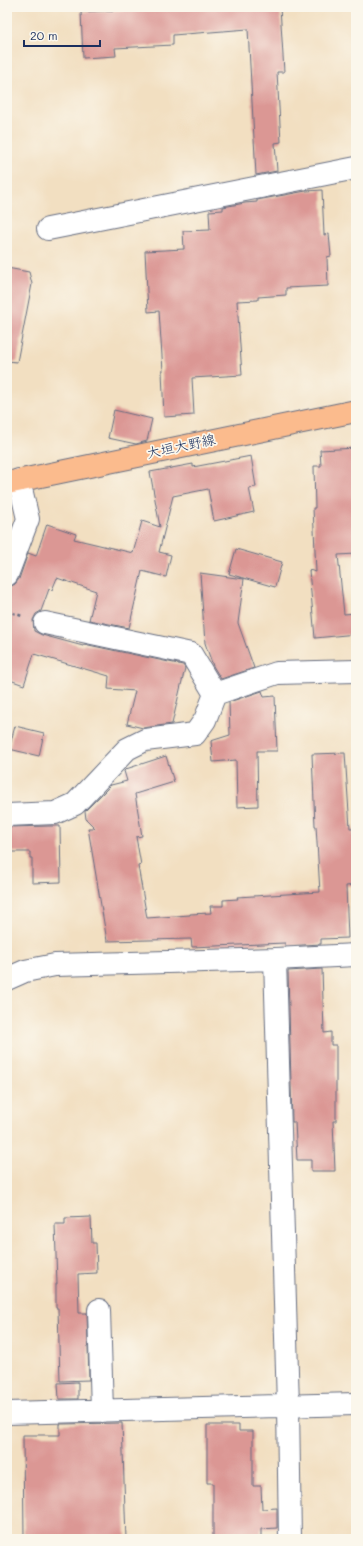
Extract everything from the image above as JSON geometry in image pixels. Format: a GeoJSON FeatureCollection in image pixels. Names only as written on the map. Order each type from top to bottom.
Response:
{"type":"FeatureCollection","features":[{"type":"Feature","properties":{"kind":"main road","name":"大垣大野線"},"geometry":{"type":"LineString","coordinates":[[13,482],[356,411]]}},
{"type":"Feature","properties":{"kind":"street"},"geometry":{"type":"LineString","coordinates":[[48,229],[356,168]]}},
{"type":"Feature","properties":{"kind":"street"},"geometry":{"type":"LineString","coordinates":[[7,576],[28,519],[13,482]]}},
{"type":"Feature","properties":{"kind":"street"},"geometry":{"type":"LineString","coordinates":[[45,623],[191,654],[215,694]]}},
{"type":"Feature","properties":{"kind":"street"},"geometry":{"type":"LineString","coordinates":[[215,694],[277,673],[356,671]]}},
{"type":"Feature","properties":{"kind":"street"},"geometry":{"type":"LineString","coordinates":[[7,815],[55,813],[76,804],[127,748],[145,740],[195,734],[205,720],[215,694]]}},
{"type":"Feature","properties":{"kind":"street"},"geometry":{"type":"LineString","coordinates":[[7,979],[25,971],[55,965],[275,959],[356,955]]}},
{"type":"Feature","properties":{"kind":"street"},"geometry":{"type":"LineString","coordinates":[[275,959],[288,1406],[290,1539]]}},
{"type":"Feature","properties":{"kind":"street"},"geometry":{"type":"LineString","coordinates":[[99,1310],[102,1411]]}},
{"type":"Feature","properties":{"kind":"street"},"geometry":{"type":"LineString","coordinates":[[7,1413],[356,1404]]}},
{"type":"Feature","properties":{"kind":"building"},"geometry":{"type":"Polygon","coordinates":[[[143,7],[280,7],[284,72],[277,72],[281,142],[275,143],[277,171],[256,175],[248,29],[173,35],[173,45],[115,48],[116,56],[83,58],[81,12],[143,9],[143,7]]]}},
{"type":"Feature","properties":{"kind":"building"},"geometry":{"type":"Polygon","coordinates":[[[322,190],[324,235],[329,234],[331,256],[327,257],[328,286],[286,288],[286,295],[258,297],[258,300],[237,301],[242,375],[192,378],[194,415],[164,417],[159,311],[148,312],[145,251],[184,249],[183,231],[210,230],[209,211],[223,210],[223,207],[257,202],[257,200],[306,191],[322,190]]]}},
{"type":"Feature","properties":{"kind":"building"},"geometry":{"type":"Polygon","coordinates":[[[7,268],[29,272],[32,284],[17,362],[7,361],[7,268]]]}},
{"type":"Feature","properties":{"kind":"building"},"geometry":{"type":"Polygon","coordinates":[[[114,410],[152,419],[147,441],[136,444],[108,438],[114,410]]]}},
{"type":"Feature","properties":{"kind":"building"},"geometry":{"type":"Polygon","coordinates":[[[356,448],[356,554],[338,555],[344,614],[356,613],[356,634],[315,638],[309,570],[316,572],[313,508],[315,508],[314,466],[321,466],[320,450],[356,448]]]}},
{"type":"Feature","properties":{"kind":"building"},"geometry":{"type":"Polygon","coordinates":[[[251,456],[256,487],[249,488],[254,512],[214,521],[208,489],[173,496],[159,552],[171,555],[166,577],[142,571],[129,628],[89,620],[96,591],[57,578],[52,590],[49,589],[41,611],[36,614],[33,620],[34,631],[42,635],[83,646],[84,644],[183,665],[185,668],[172,724],[143,728],[127,724],[135,691],[108,689],[109,676],[34,654],[24,685],[7,679],[7,594],[9,587],[15,584],[19,579],[28,553],[36,556],[47,524],[76,534],[74,539],[133,553],[142,521],[160,527],[150,472],[193,464],[193,467],[251,456]]]}},
{"type":"Feature","properties":{"kind":"building"},"geometry":{"type":"Polygon","coordinates":[[[236,549],[282,562],[275,587],[229,574],[236,549]]]}},
{"type":"Feature","properties":{"kind":"building"},"geometry":{"type":"Polygon","coordinates":[[[200,573],[244,579],[238,623],[254,668],[221,679],[213,666],[205,643],[200,573]]]}},
{"type":"Feature","properties":{"kind":"building"},"geometry":{"type":"Polygon","coordinates":[[[262,691],[264,697],[275,696],[277,751],[257,751],[258,806],[237,807],[236,760],[213,762],[211,741],[230,735],[229,702],[262,691]]]}},
{"type":"Feature","properties":{"kind":"building"},"geometry":{"type":"Polygon","coordinates":[[[15,726],[44,733],[39,756],[9,749],[15,726]]]}},
{"type":"Feature","properties":{"kind":"building"},"geometry":{"type":"Polygon","coordinates":[[[345,753],[350,828],[353,828],[356,879],[356,885],[346,886],[348,938],[321,939],[321,944],[285,946],[285,943],[192,947],[191,939],[107,941],[88,828],[95,828],[86,819],[85,811],[111,785],[127,781],[124,771],[126,769],[166,756],[174,782],[135,794],[142,836],[136,837],[141,865],[138,866],[147,918],[190,915],[211,913],[210,906],[223,906],[223,900],[238,899],[237,897],[320,892],[312,754],[345,753]]]}},
{"type":"Feature","properties":{"kind":"building"},"geometry":{"type":"Polygon","coordinates":[[[60,826],[61,882],[32,883],[32,858],[30,858],[30,852],[7,852],[7,827],[60,826]]]}},
{"type":"Feature","properties":{"kind":"building"},"geometry":{"type":"Polygon","coordinates":[[[322,969],[324,1033],[331,1032],[331,1045],[336,1045],[336,1121],[333,1121],[335,1171],[311,1171],[311,1160],[297,1160],[295,1122],[292,1122],[288,971],[322,969]]]}},
{"type":"Feature","properties":{"kind":"building"},"geometry":{"type":"Polygon","coordinates":[[[91,1217],[92,1243],[96,1243],[97,1273],[78,1274],[79,1313],[87,1313],[89,1380],[60,1381],[58,1308],[56,1308],[57,1284],[55,1224],[65,1224],[65,1218],[91,1217]]]}},
{"type":"Feature","properties":{"kind":"building"},"geometry":{"type":"Polygon","coordinates":[[[78,1382],[78,1399],[59,1399],[58,1383],[78,1382]]]}},
{"type":"Feature","properties":{"kind":"building"},"geometry":{"type":"Polygon","coordinates":[[[122,1423],[126,1539],[24,1539],[23,1435],[60,1435],[60,1424],[122,1423]]]}},
{"type":"Feature","properties":{"kind":"building"},"geometry":{"type":"Polygon","coordinates":[[[207,1425],[239,1425],[239,1431],[253,1431],[253,1486],[261,1486],[262,1509],[277,1508],[277,1528],[261,1529],[261,1539],[213,1539],[213,1483],[207,1483],[207,1425]]]}}]}
